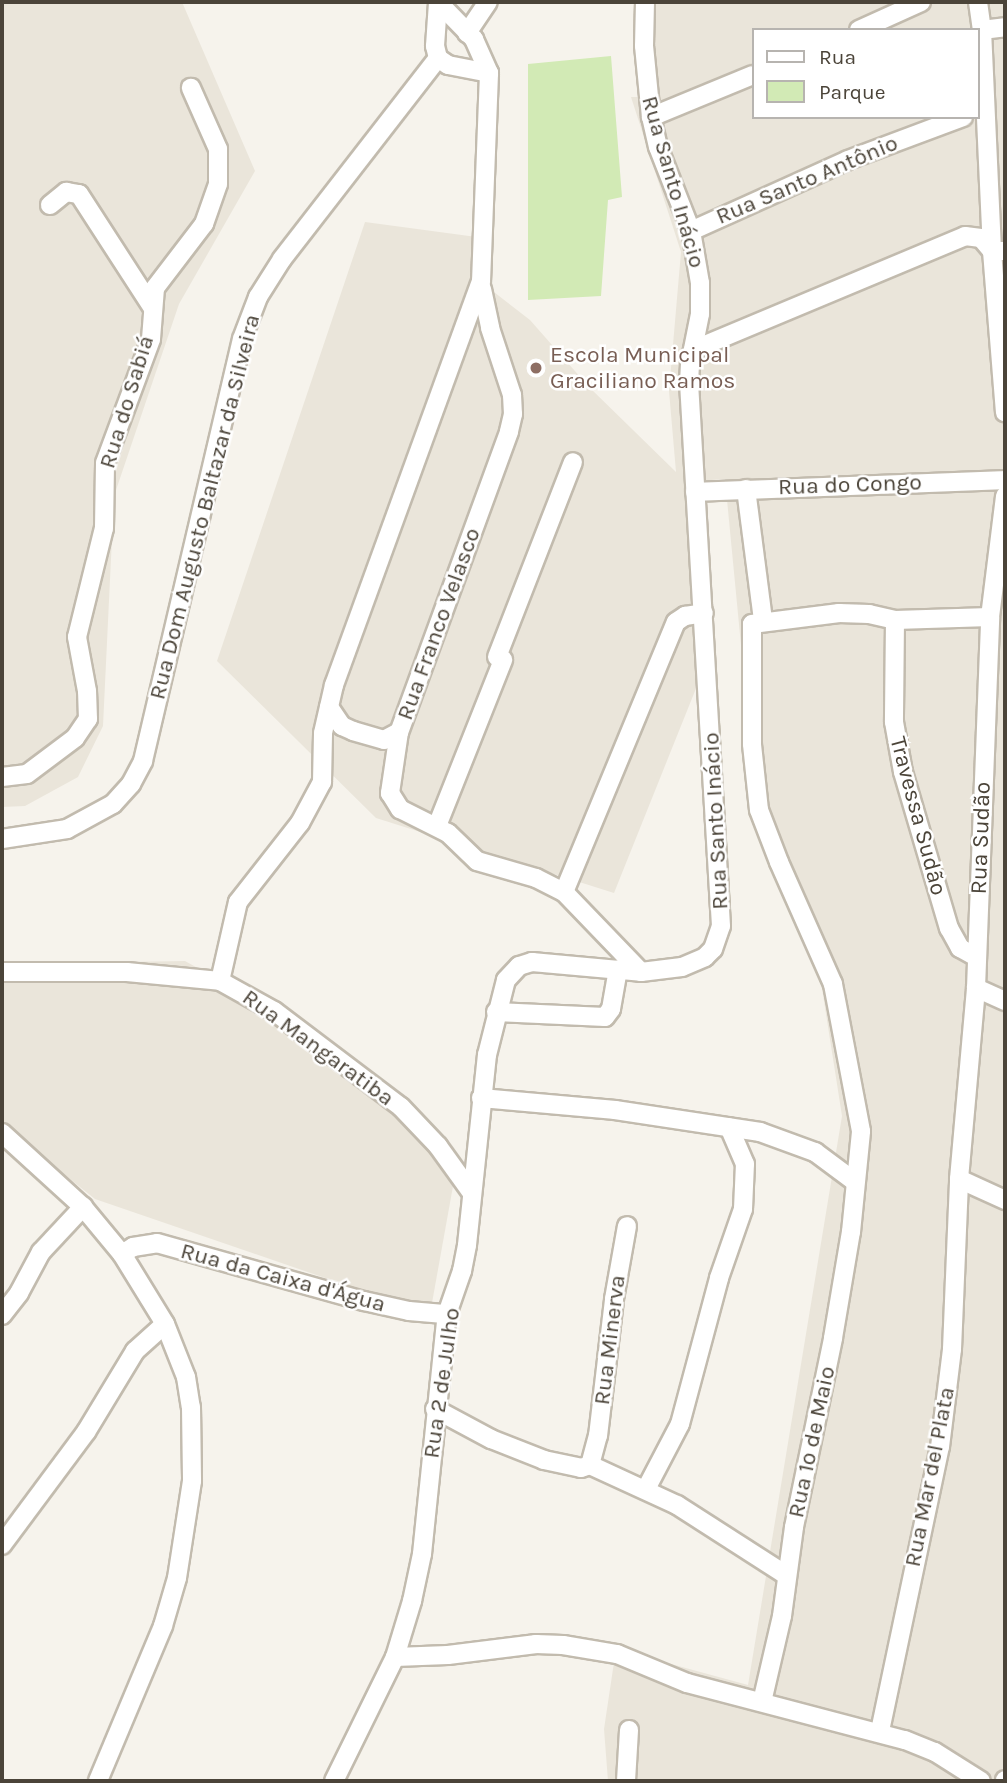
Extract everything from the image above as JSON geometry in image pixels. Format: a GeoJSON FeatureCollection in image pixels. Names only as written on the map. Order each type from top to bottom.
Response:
{"type":"FeatureCollection","features":[{"type":"Feature","properties":{"kind":"street","name":"Rua Franco Velasco"},"geometry":{"type":"LineString","coordinates":[[438,2],[483,55],[489,73],[481,282],[490,328],[512,395],[513,414],[505,444],[399,733],[384,740],[342,726],[329,707],[481,282]]}},
{"type":"Feature","properties":{"kind":"street","name":"Rua Franco Velasco"},"geometry":{"type":"LineString","coordinates":[[436,52],[438,2]]}},
{"type":"Feature","properties":{"kind":"street"},"geometry":{"type":"LineString","coordinates":[[459,65],[471,51],[467,33],[488,2]]}},
{"type":"Feature","properties":{"kind":"street","name":"Rua Santo Inácio"},"geometry":{"type":"LineString","coordinates":[[510,974],[519,966],[532,962],[641,972],[696,962],[713,948],[721,926],[689,383],[693,349],[699,329],[701,297],[691,231],[658,147],[651,117],[644,46],[645,2]]}},
{"type":"Feature","properties":{"kind":"street"},"geometry":{"type":"LineString","coordinates":[[863,28],[921,2]]}},
{"type":"Feature","properties":{"kind":"street"},"geometry":{"type":"LineString","coordinates":[[978,2],[982,30],[981,111],[997,140],[1005,412]]}},
{"type":"Feature","properties":{"kind":"street"},"geometry":{"type":"LineString","coordinates":[[982,30],[1005,27]]}},
{"type":"Feature","properties":{"kind":"street"},"geometry":{"type":"LineString","coordinates":[[467,33],[457,29],[444,30],[436,52],[449,65],[489,73]]}},
{"type":"Feature","properties":{"kind":"street","name":"Rua Dom Augusto Baltazar da Silveira"},"geometry":{"type":"LineString","coordinates":[[2,839],[67,829],[113,804],[131,784],[143,761],[242,339],[258,297],[282,259],[436,52]]}},
{"type":"Feature","properties":{"kind":"street"},"geometry":{"type":"LineString","coordinates":[[651,117],[752,75]]}},
{"type":"Feature","properties":{"kind":"street","name":"Rua do Sabiá"},"geometry":{"type":"LineString","coordinates":[[2,777],[27,774],[75,738],[88,719],[87,691],[78,646],[78,625],[104,528],[106,463],[151,339],[155,288],[204,224],[218,184],[218,149],[191,88]]}},
{"type":"Feature","properties":{"kind":"street","name":"Rua Santo Antônio"},"geometry":{"type":"LineString","coordinates":[[691,231],[848,160],[958,119]]}},
{"type":"Feature","properties":{"kind":"street","name":"Rua do Sabiá"},"geometry":{"type":"LineString","coordinates":[[50,205],[66,192],[79,194],[152,307]]}},
{"type":"Feature","properties":{"kind":"street"},"geometry":{"type":"LineString","coordinates":[[693,349],[965,236],[981,238],[999,251]]}},
{"type":"Feature","properties":{"kind":"street"},"geometry":{"type":"LineString","coordinates":[[437,826],[573,462]]}},
{"type":"Feature","properties":{"kind":"street","name":"Rua do Congo"},"geometry":{"type":"LineString","coordinates":[[695,492],[1005,480]]}},
{"type":"Feature","properties":{"kind":"street","name":"Rua 1º de Maio"},"geometry":{"type":"LineString","coordinates":[[746,489],[757,626],[752,744],[760,810],[836,995],[861,1131],[851,1232],[834,1338],[786,1574],[782,1616],[762,1702]]}},
{"type":"Feature","properties":{"kind":"street","name":"Rua Sudão"},"geometry":{"type":"LineString","coordinates":[[959,1179],[976,988],[990,617],[1005,496]]}},
{"type":"Feature","properties":{"kind":"street"},"geometry":{"type":"LineString","coordinates":[[564,892],[676,622],[685,616],[704,613]]}},
{"type":"Feature","properties":{"kind":"street"},"geometry":{"type":"LineString","coordinates":[[757,626],[839,613],[869,614],[895,620],[990,617]]}},
{"type":"Feature","properties":{"kind":"street","name":"Travessa Sudão"},"geometry":{"type":"LineString","coordinates":[[895,620],[894,722],[903,772],[950,928],[960,947],[976,957]]}},
{"type":"Feature","properties":{"kind":"street"},"geometry":{"type":"LineString","coordinates":[[220,981],[238,902],[286,844],[313,803],[321,782],[323,733],[329,707]]}},
{"type":"Feature","properties":{"kind":"street"},"geometry":{"type":"LineString","coordinates":[[399,733],[390,779],[394,803],[407,814],[448,833],[477,861],[536,878],[564,892],[641,972]]}},
{"type":"Feature","properties":{"kind":"street"},"geometry":{"type":"LineString","coordinates":[[496,1012],[605,1017],[611,1009],[618,970]]}},
{"type":"Feature","properties":{"kind":"street","name":"Rua Mangaratiba"},"geometry":{"type":"LineString","coordinates":[[2,972],[127,972],[220,981],[274,1012],[401,1108],[438,1146],[471,1192]]}},
{"type":"Feature","properties":{"kind":"street","name":"Rua 2 de Julho"},"geometry":{"type":"LineString","coordinates":[[334,1781],[395,1657],[422,1554],[447,1314],[462,1271],[481,1098],[496,1012],[502,989],[510,974]]}},
{"type":"Feature","properties":{"kind":"street"},"geometry":{"type":"LineString","coordinates":[[976,988],[1005,1001]]}},
{"type":"Feature","properties":{"kind":"street"},"geometry":{"type":"LineString","coordinates":[[481,1098],[615,1110],[778,1136],[815,1152],[854,1181]]}},
{"type":"Feature","properties":{"kind":"street"},"geometry":{"type":"LineString","coordinates":[[646,1489],[680,1424],[719,1278],[743,1209],[746,1164],[729,1127]]}},
{"type":"Feature","properties":{"kind":"street"},"geometry":{"type":"LineString","coordinates":[[2,1133],[83,1207],[122,1254],[164,1324],[186,1377],[191,1406],[192,1481],[187,1531],[163,1626],[100,1775],[86,1781]]}},
{"type":"Feature","properties":{"kind":"street"},"geometry":{"type":"LineString","coordinates":[[959,1179],[1005,1200]]}},
{"type":"Feature","properties":{"kind":"street","name":"Rua Mar del Plata"},"geometry":{"type":"LineString","coordinates":[[880,1731],[944,1423],[955,1316],[959,1179]]}},
{"type":"Feature","properties":{"kind":"street"},"geometry":{"type":"LineString","coordinates":[[2,1315],[19,1293],[41,1252],[83,1207]]}},
{"type":"Feature","properties":{"kind":"street","name":"Rua Minerva"},"geometry":{"type":"LineString","coordinates":[[592,1460],[627,1226]]}},
{"type":"Feature","properties":{"kind":"street","name":"Rua da Caixa d'Água"},"geometry":{"type":"LineString","coordinates":[[122,1254],[133,1247],[157,1243],[365,1301],[409,1311],[447,1314]]}},
{"type":"Feature","properties":{"kind":"street"},"geometry":{"type":"LineString","coordinates":[[2,1545],[86,1432],[135,1351],[164,1324]]}},
{"type":"Feature","properties":{"kind":"street"},"geometry":{"type":"LineString","coordinates":[[435,1409],[491,1439],[544,1460],[580,1468],[592,1460],[701,1520],[786,1574]]}},
{"type":"Feature","properties":{"kind":"street"},"geometry":{"type":"LineString","coordinates":[[395,1657],[449,1655],[536,1644],[563,1645],[617,1654],[634,1659],[665,1676],[880,1731],[935,1752],[981,1781]]}},
{"type":"Feature","properties":{"kind":"street"},"geometry":{"type":"LineString","coordinates":[[626,1781],[629,1730]]}},
{"type":"Feature","properties":{"kind":"shaded area"},"geometry":{"type":"Polygon","coordinates":[[[2,2],[182,2],[255,171],[179,304],[114,496],[103,726],[78,777],[25,806],[2,807],[2,2]]]}},
{"type":"Feature","properties":{"kind":"shaded area"},"geometry":{"type":"Polygon","coordinates":[[[638,2],[1005,2],[1005,1781],[608,1781],[604,1729],[616,1649],[748,1685],[842,1116],[821,982],[759,832],[725,479],[685,482],[695,492],[707,661],[614,893],[376,818],[217,661],[365,222],[484,238],[481,282],[530,320],[589,387],[676,472],[669,391],[681,252],[631,97],[642,97],[638,2]]]}},
{"type":"Feature","properties":{"kind":"shaded area"},"geometry":{"type":"Polygon","coordinates":[[[185,961],[298,1024],[410,1120],[455,1175],[430,1314],[95,1199],[2,1125],[2,964],[185,961]]]}},
{"type":"Feature","properties":{"kind":"green space"},"geometry":{"type":"Polygon","coordinates":[[[611,56],[622,197],[608,200],[601,296],[528,300],[528,64],[611,56]]]}},
{"type":"Feature","properties":{"kind":"place","name":"Escola Municipal Graciliano Ramos"},"geometry":{"type":"Point","coordinates":[536,368]}}]}
